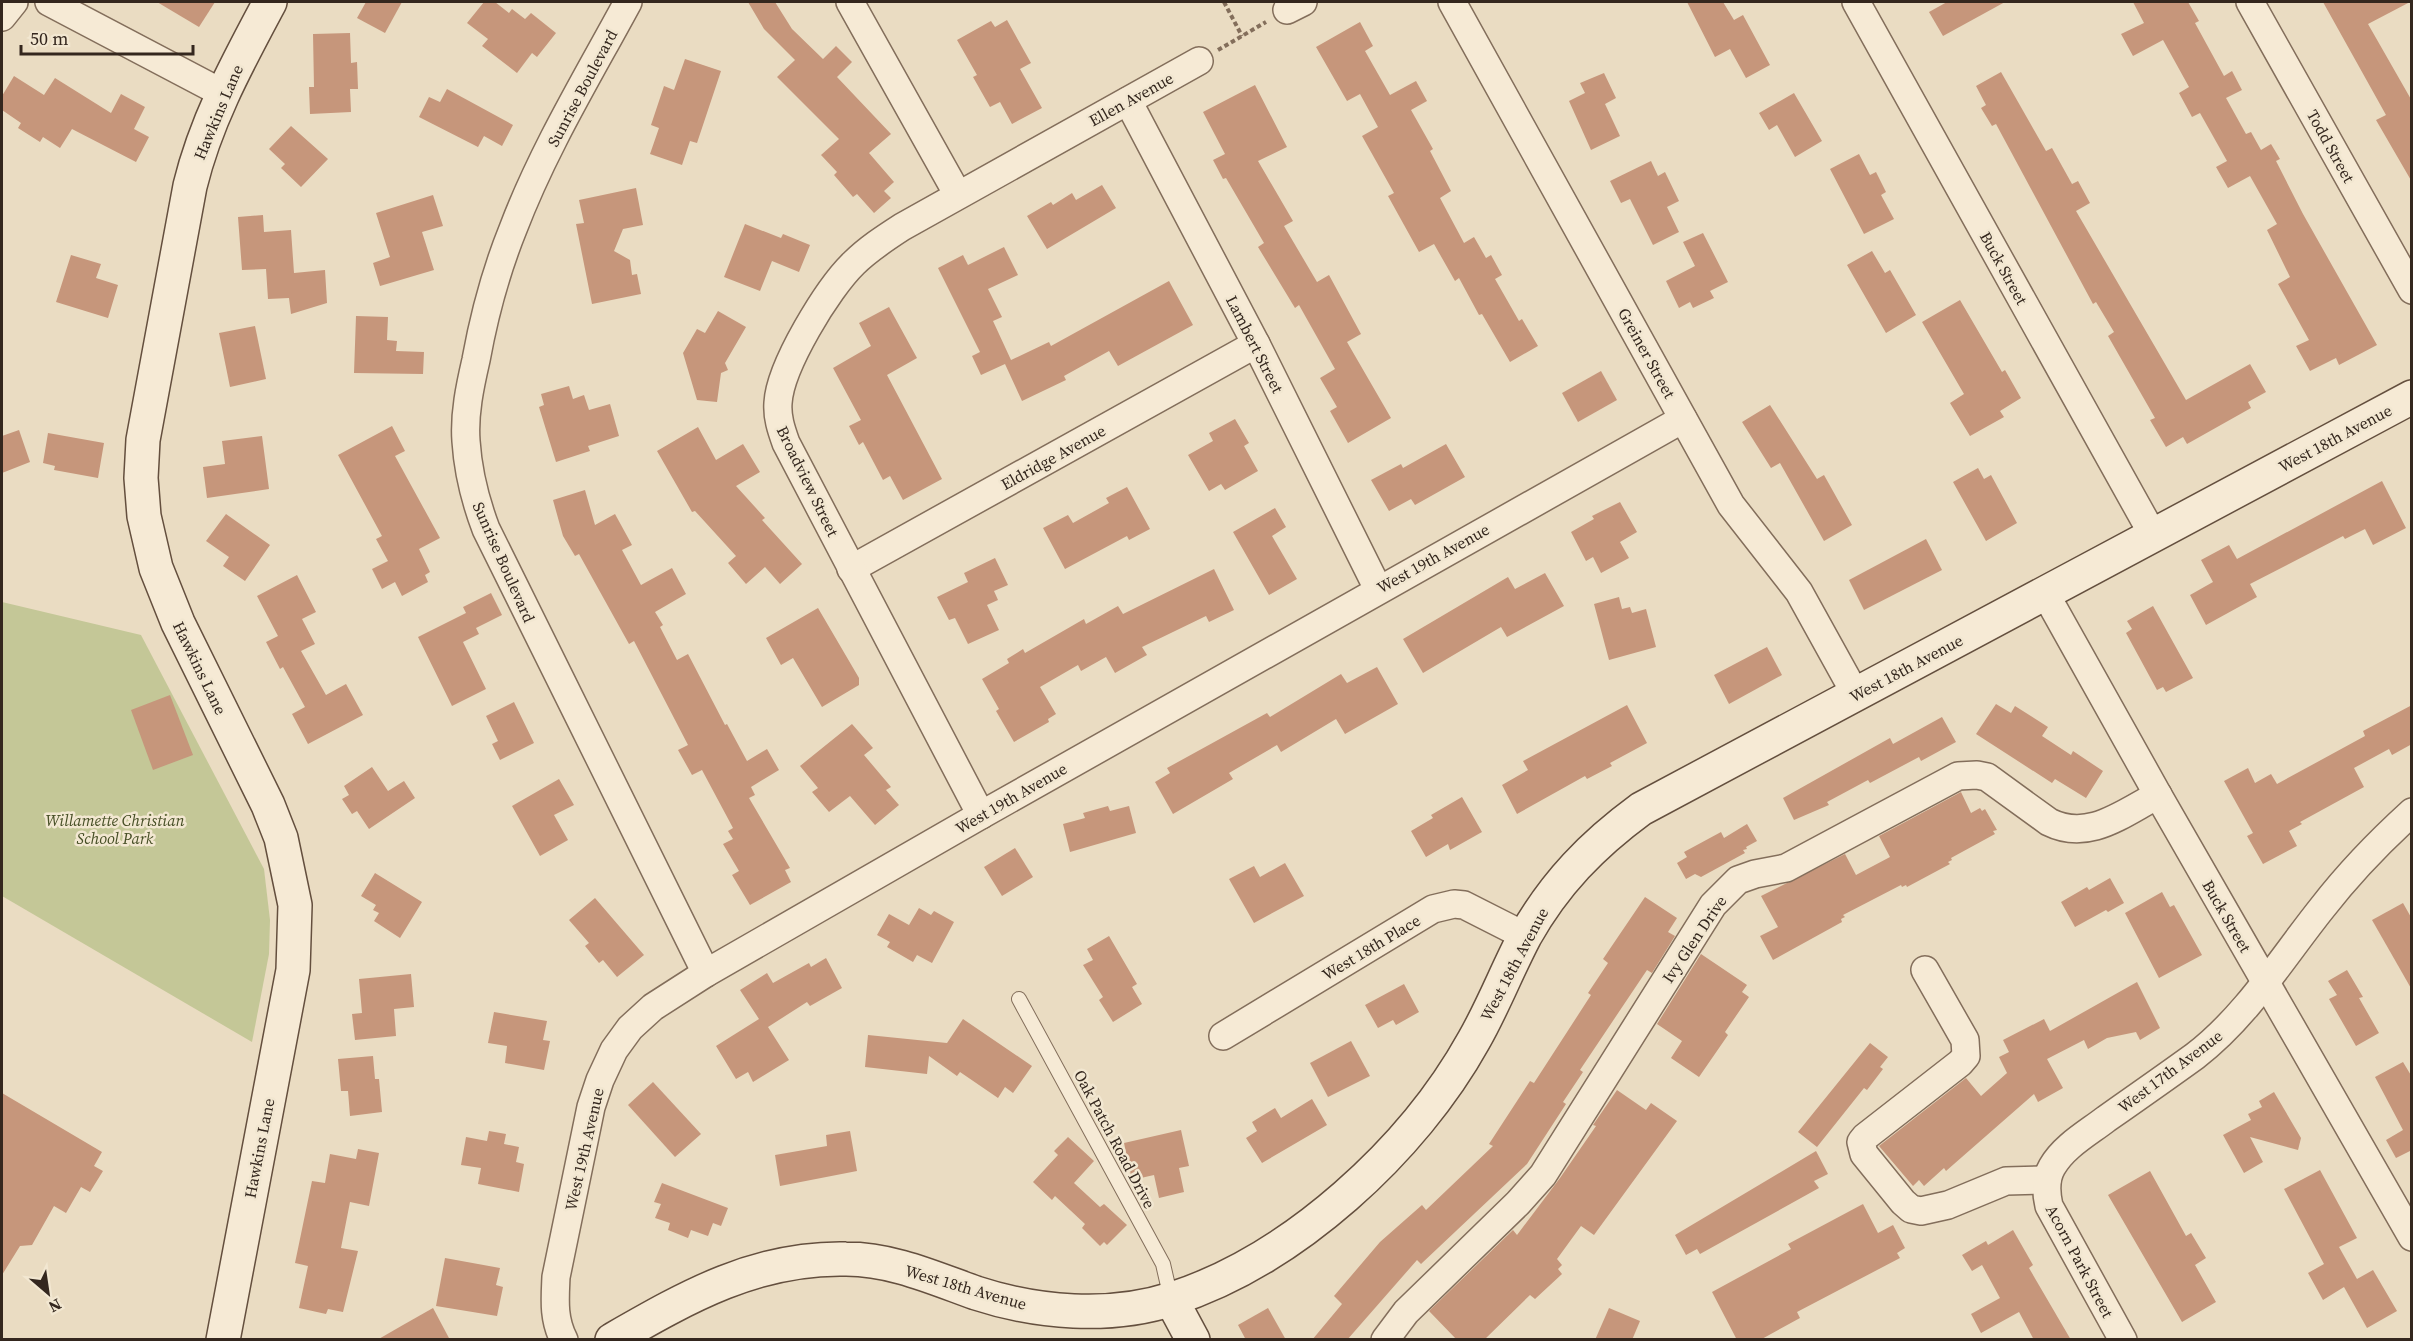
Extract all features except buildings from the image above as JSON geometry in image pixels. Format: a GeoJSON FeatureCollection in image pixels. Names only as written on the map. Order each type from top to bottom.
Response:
{"type":"FeatureCollection","features":[{"type":"Feature","properties":{"kind":"main road","name":"Hawkins Lane"},"geometry":{"type":"LineString","coordinates":[[222,1340],[293,970],[295,905],[283,847],[268,805],[165,597],[149,542],[141,478],[143,440],[190,186],[199,151],[222,93],[270,2]]}},
{"type":"Feature","properties":{"kind":"main road","name":"West 18th Avenue"},"geometry":{"type":"LineString","coordinates":[[612,1340],[679,1301],[718,1283],[758,1269],[807,1260],[848,1258],[886,1264],[925,1273],[977,1293],[1018,1305],[1063,1311],[1101,1310],[1171,1299],[1237,1270],[1288,1240],[1327,1212],[1368,1176],[1401,1141],[1455,1073],[1475,1040],[1525,936],[1549,898],[1578,861],[1611,831],[1641,809],[2412,397]]}},
{"type":"Feature","properties":{"kind":"main road"},"geometry":{"type":"LineString","coordinates":[[1171,1299],[1193,1340]]}},
{"type":"Feature","properties":{"kind":"street"},"geometry":{"type":"LineString","coordinates":[[2,17],[14,2]]}},
{"type":"Feature","properties":{"kind":"street"},"geometry":{"type":"LineString","coordinates":[[50,2],[222,93]]}},
{"type":"Feature","properties":{"kind":"street","name":"Sunrise Boulevard"},"geometry":{"type":"LineString","coordinates":[[628,2],[551,144],[513,228],[495,281],[479,343],[469,395],[466,438],[469,475],[476,504],[486,529],[706,973]]}},
{"type":"Feature","properties":{"kind":"street"},"geometry":{"type":"LineString","coordinates":[[850,2],[958,195]]}},
{"type":"Feature","properties":{"kind":"street","name":"Greiner Street"},"geometry":{"type":"LineString","coordinates":[[1452,2],[1731,505],[1809,607],[1856,695]]}},
{"type":"Feature","properties":{"kind":"street","name":"Buck Street"},"geometry":{"type":"LineString","coordinates":[[1856,2],[2153,535]]}},
{"type":"Feature","properties":{"kind":"street","name":"Todd Street"},"geometry":{"type":"LineString","coordinates":[[2250,2],[2412,290]]}},
{"type":"Feature","properties":{"kind":"street","name":"Ellen Avenue"},"geometry":{"type":"LineString","coordinates":[[958,195],[1199,61]]}},
{"type":"Feature","properties":{"kind":"street","name":"Lambert Street"},"geometry":{"type":"LineString","coordinates":[[1128,101],[1256,344],[1378,589]]}},
{"type":"Feature","properties":{"kind":"street","name":"Broadview Street"},"geometry":{"type":"LineString","coordinates":[[958,195],[879,241],[847,270],[794,353],[781,385],[778,417],[786,443],[981,815]]}},
{"type":"Feature","properties":{"kind":"street","name":"Eldridge Avenue"},"geometry":{"type":"LineString","coordinates":[[851,569],[1256,344]]}},
{"type":"Feature","properties":{"kind":"street","name":"West 19th Avenue"},"geometry":{"type":"LineString","coordinates":[[564,1340],[557,1326],[556,1277],[591,1107],[614,1050],[630,1028],[653,1007],[706,973],[981,815],[1683,418]]}},
{"type":"Feature","properties":{"kind":"street","name":"Buck Street"},"geometry":{"type":"LineString","coordinates":[[2045,593],[2265,983],[2402,1203],[2412,1237]]}},
{"type":"Feature","properties":{"kind":"street","name":"Ivy Glen Drive"},"geometry":{"type":"LineString","coordinates":[[1385,1340],[1406,1312],[1518,1203],[1543,1175],[1713,905],[1738,880],[1786,868],[1958,776],[1987,777],[2049,822],[2060,828],[2074,830],[2087,830],[2098,826],[2158,795]]}},
{"type":"Feature","properties":{"kind":"street","name":"West 17th Avenue"},"geometry":{"type":"LineString","coordinates":[[2047,1180],[2052,1167],[2062,1153],[2218,1037],[2265,983],[2368,852],[2412,812]]}},
{"type":"Feature","properties":{"kind":"street","name":"West 18th Place"},"geometry":{"type":"LineString","coordinates":[[1223,1036],[1444,905],[1464,905],[1525,936]]}},
{"type":"Feature","properties":{"kind":"street"},"geometry":{"type":"LineString","coordinates":[[1925,970],[1965,1040],[1966,1056],[1960,1064],[1861,1142],[1864,1154],[1903,1202],[1911,1209],[1921,1211],[1935,1209],[2006,1181],[2047,1180]]}},
{"type":"Feature","properties":{"kind":"street","name":"Acorn Park Street"},"geometry":{"type":"LineString","coordinates":[[2047,1180],[2046,1194],[2049,1206],[2123,1340]]}},
{"type":"Feature","properties":{"kind":"lane","name":"Oak Patch Road Drive"},"geometry":{"type":"LineString","coordinates":[[1019,999],[1163,1264],[1171,1299]]}},
{"type":"Feature","properties":{"kind":"path"},"geometry":{"type":"LineString","coordinates":[[1224,2],[1242,36]]}},
{"type":"Feature","properties":{"kind":"path"},"geometry":{"type":"LineString","coordinates":[[1199,61],[1295,6]]}},
{"type":"Feature","properties":{"kind":"green space","name":"Willamette Christian School Park"},"geometry":{"type":"Polygon","coordinates":[[[2,602],[141,635],[264,869],[270,920],[269,954],[252,1042],[2,896],[2,602]]]}}]}
